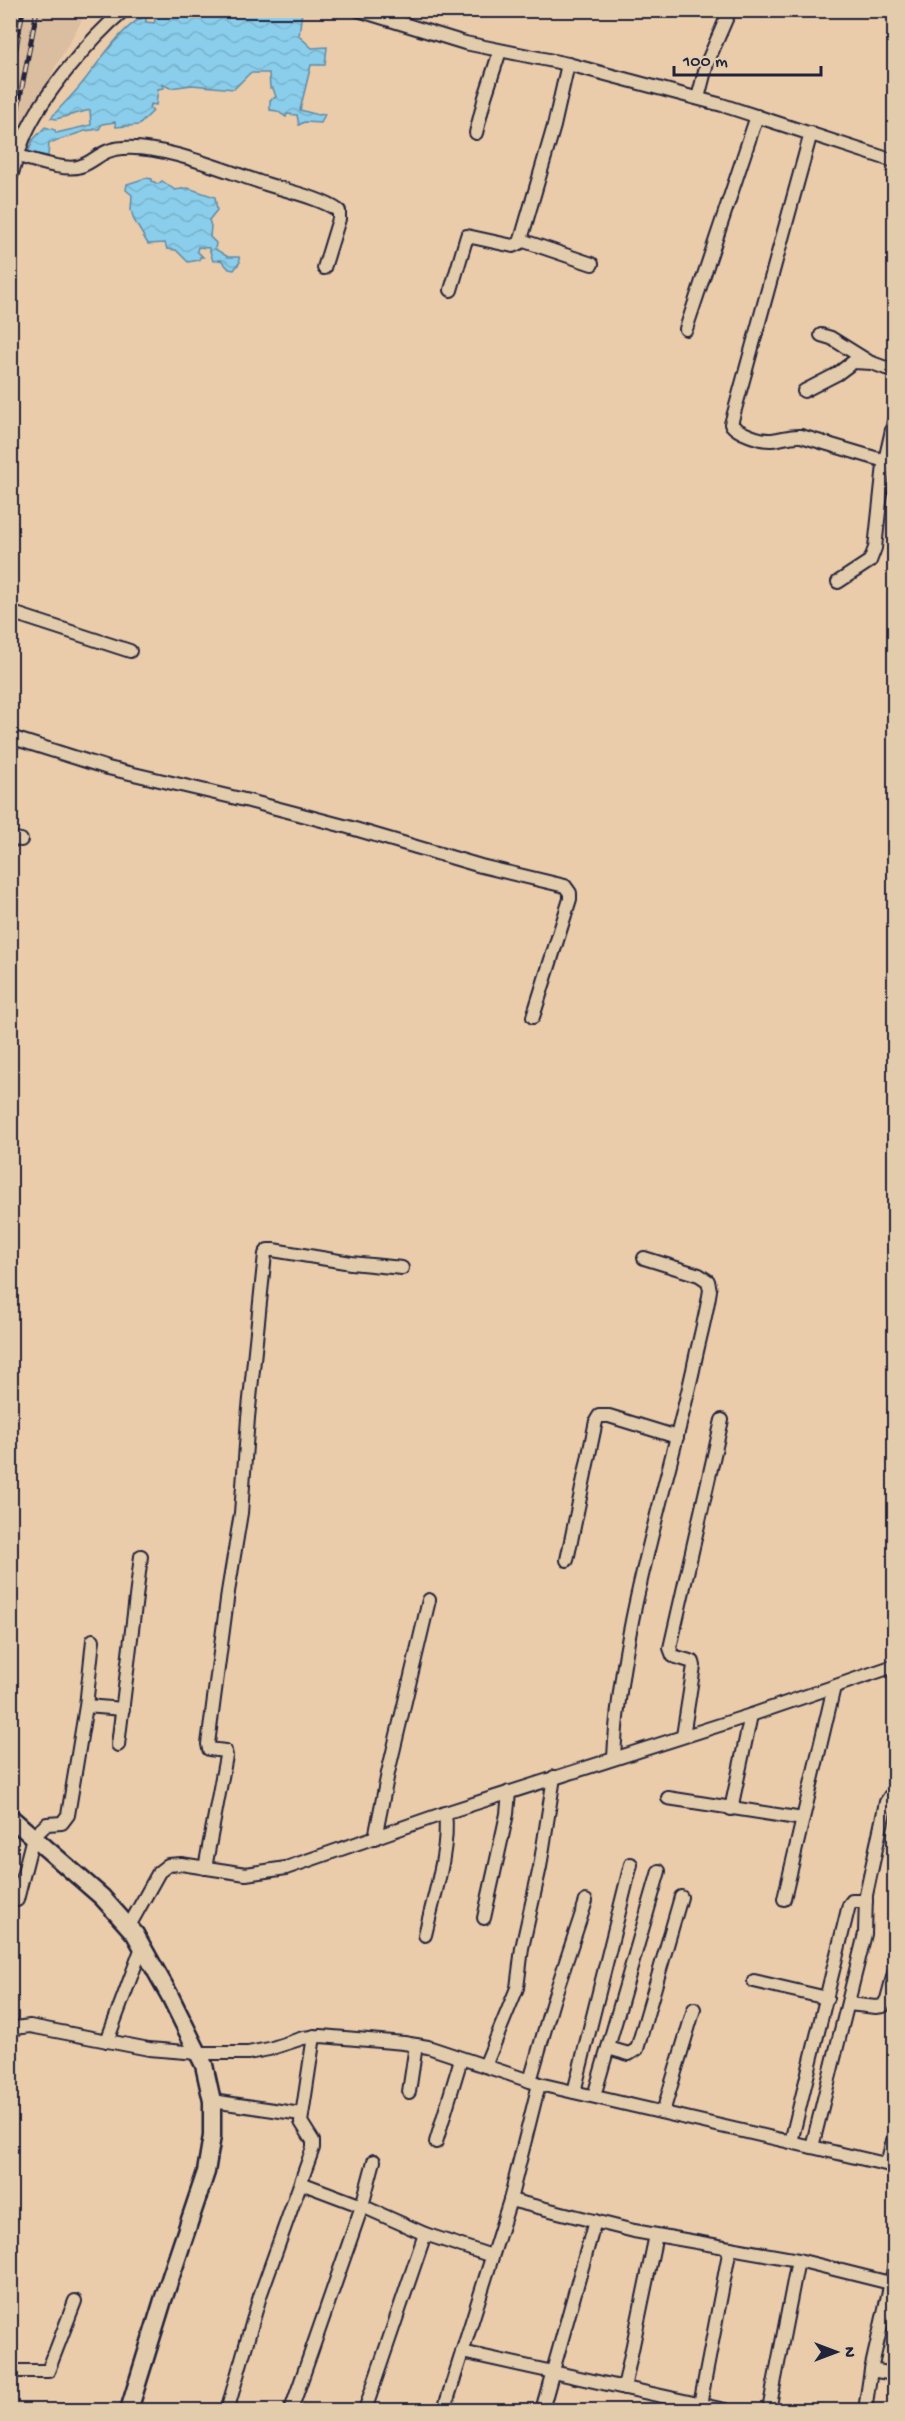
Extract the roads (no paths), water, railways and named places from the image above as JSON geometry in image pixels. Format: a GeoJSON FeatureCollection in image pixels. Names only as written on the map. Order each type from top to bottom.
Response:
{"type":"FeatureCollection","features":[{"type":"Feature","properties":{"kind":"main road"},"geometry":{"type":"LineString","coordinates":[[10,1817],[102,1897],[129,1926],[170,1996],[204,2065],[212,2101],[212,2136],[206,2172],[129,2410]]}},
{"type":"Feature","properties":{"kind":"street"},"geometry":{"type":"LineString","coordinates":[[358,10],[465,43],[568,64],[698,98],[894,161]]}},
{"type":"Feature","properties":{"kind":"street"},"geometry":{"type":"LineString","coordinates":[[698,98],[707,63],[730,10]]}},
{"type":"Feature","properties":{"kind":"street"},"geometry":{"type":"LineString","coordinates":[[10,179],[25,135],[40,108],[70,67],[119,12]]}},
{"type":"Feature","properties":{"kind":"street"},"geometry":{"type":"LineString","coordinates":[[476,133],[500,51]]}},
{"type":"Feature","properties":{"kind":"street"},"geometry":{"type":"LineString","coordinates":[[451,290],[467,236],[513,246],[518,245],[521,240],[554,126],[568,64]]}},
{"type":"Feature","properties":{"kind":"street"},"geometry":{"type":"LineString","coordinates":[[686,329],[757,116]]}},
{"type":"Feature","properties":{"kind":"street"},"geometry":{"type":"LineString","coordinates":[[811,133],[731,424],[735,429],[766,440],[801,436],[888,464]]}},
{"type":"Feature","properties":{"kind":"street"},"geometry":{"type":"LineString","coordinates":[[18,156],[74,168],[85,165],[105,152],[123,148],[140,148],[185,159],[288,191],[339,211],[339,219],[324,268]]}},
{"type":"Feature","properties":{"kind":"street"},"geometry":{"type":"LineString","coordinates":[[521,240],[592,264]]}},
{"type":"Feature","properties":{"kind":"street"},"geometry":{"type":"LineString","coordinates":[[821,335],[831,338],[872,363],[894,371]]}},
{"type":"Feature","properties":{"kind":"street"},"geometry":{"type":"LineString","coordinates":[[804,391],[837,374],[853,362],[872,363]]}},
{"type":"Feature","properties":{"kind":"street"},"geometry":{"type":"LineString","coordinates":[[838,582],[870,561],[875,548],[894,421]]}},
{"type":"Feature","properties":{"kind":"street"},"geometry":{"type":"LineString","coordinates":[[10,612],[130,651]]}},
{"type":"Feature","properties":{"kind":"street"},"geometry":{"type":"LineString","coordinates":[[10,737],[108,768],[249,801],[474,864],[565,886],[570,893],[570,899],[533,1017]]}},
{"type":"Feature","properties":{"kind":"street"},"geometry":{"type":"LineString","coordinates":[[205,1868],[226,1756],[225,1751],[209,1749],[208,1744],[241,1513],[265,1254],[268,1250],[273,1250],[351,1263],[402,1268]]}},
{"type":"Feature","properties":{"kind":"street"},"geometry":{"type":"LineString","coordinates":[[614,1758],[616,1715],[627,1647],[677,1437],[710,1285],[699,1275],[644,1258]]}},
{"type":"Feature","properties":{"kind":"street"},"geometry":{"type":"LineString","coordinates":[[567,1560],[596,1421],[599,1416],[609,1416],[677,1437]]}},
{"type":"Feature","properties":{"kind":"street"},"geometry":{"type":"LineString","coordinates":[[683,1736],[694,1666],[691,1661],[673,1656],[670,1648],[722,1420]]}},
{"type":"Feature","properties":{"kind":"street"},"geometry":{"type":"LineString","coordinates":[[118,1745],[141,1556]]}},
{"type":"Feature","properties":{"kind":"street"},"geometry":{"type":"LineString","coordinates":[[375,1838],[429,1600]]}},
{"type":"Feature","properties":{"kind":"street"},"geometry":{"type":"LineString","coordinates":[[10,1898],[17,1900],[33,1837],[44,1826],[62,1822],[68,1815],[86,1706],[93,1640]]}},
{"type":"Feature","properties":{"kind":"street"},"geometry":{"type":"LineString","coordinates":[[129,1926],[164,1867],[174,1864],[246,1874],[303,1864],[445,1813],[751,1715],[894,1666]]}},
{"type":"Feature","properties":{"kind":"street"},"geometry":{"type":"LineString","coordinates":[[784,1899],[834,1687]]}},
{"type":"Feature","properties":{"kind":"street"},"geometry":{"type":"LineString","coordinates":[[86,1706],[123,1708]]}},
{"type":"Feature","properties":{"kind":"street"},"geometry":{"type":"LineString","coordinates":[[731,1809],[751,1715]]}},
{"type":"Feature","properties":{"kind":"street"},"geometry":{"type":"LineString","coordinates":[[485,2066],[517,1988],[522,1948],[542,1856],[554,1777]]}},
{"type":"Feature","properties":{"kind":"street"},"geometry":{"type":"LineString","coordinates":[[484,1918],[507,1814],[509,1792]]}},
{"type":"Feature","properties":{"kind":"street"},"geometry":{"type":"LineString","coordinates":[[812,2147],[865,1934],[866,1901],[886,1802],[894,1794]]}},
{"type":"Feature","properties":{"kind":"street"},"geometry":{"type":"LineString","coordinates":[[669,1798],[803,1819]]}},
{"type":"Feature","properties":{"kind":"street"},"geometry":{"type":"LineString","coordinates":[[425,1935],[446,1833],[445,1813]]}},
{"type":"Feature","properties":{"kind":"street"},"geometry":{"type":"LineString","coordinates":[[574,2092],[631,1864]]}},
{"type":"Feature","properties":{"kind":"street"},"geometry":{"type":"LineString","coordinates":[[594,2096],[659,1870]]}},
{"type":"Feature","properties":{"kind":"street"},"geometry":{"type":"LineString","coordinates":[[608,2048],[630,2054],[637,2049],[681,1897]]}},
{"type":"Feature","properties":{"kind":"street"},"geometry":{"type":"LineString","coordinates":[[444,2410],[510,2200],[553,2001],[586,1900]]}},
{"type":"Feature","properties":{"kind":"street"},"geometry":{"type":"LineString","coordinates":[[791,2142],[850,1902],[866,1901]]}},
{"type":"Feature","properties":{"kind":"street"},"geometry":{"type":"LineString","coordinates":[[107,2041],[142,1947]]}},
{"type":"Feature","properties":{"kind":"street"},"geometry":{"type":"LineString","coordinates":[[848,2004],[883,2006],[894,1973]]}},
{"type":"Feature","properties":{"kind":"street"},"geometry":{"type":"LineString","coordinates":[[754,1981],[827,1998]]}},
{"type":"Feature","properties":{"kind":"street"},"geometry":{"type":"LineString","coordinates":[[663,2112],[694,2009]]}},
{"type":"Feature","properties":{"kind":"street"},"geometry":{"type":"LineString","coordinates":[[10,2032],[15,2028],[30,2026],[165,2051],[198,2053],[248,2053],[314,2036],[416,2045],[574,2092],[891,2165],[894,2136]]}},
{"type":"Feature","properties":{"kind":"street"},"geometry":{"type":"LineString","coordinates":[[229,2404],[260,2296],[313,2144],[301,2125],[301,2114],[314,2036]]}},
{"type":"Feature","properties":{"kind":"street"},"geometry":{"type":"LineString","coordinates":[[409,2092],[416,2045]]}},
{"type":"Feature","properties":{"kind":"street"},"geometry":{"type":"LineString","coordinates":[[435,2142],[461,2059]]}},
{"type":"Feature","properties":{"kind":"street"},"geometry":{"type":"LineString","coordinates":[[212,2101],[301,2114]]}},
{"type":"Feature","properties":{"kind":"street"},"geometry":{"type":"LineString","coordinates":[[291,2410],[362,2206],[374,2161]]}},
{"type":"Feature","properties":{"kind":"street"},"geometry":{"type":"LineString","coordinates":[[301,2182],[425,2234],[492,2256]]}},
{"type":"Feature","properties":{"kind":"street"},"geometry":{"type":"LineString","coordinates":[[510,2200],[656,2235],[798,2260],[893,2284]]}},
{"type":"Feature","properties":{"kind":"street"},"geometry":{"type":"LineString","coordinates":[[542,2410],[555,2373],[595,2221]]}},
{"type":"Feature","properties":{"kind":"street"},"geometry":{"type":"LineString","coordinates":[[365,2410],[425,2234]]}},
{"type":"Feature","properties":{"kind":"street"},"geometry":{"type":"LineString","coordinates":[[624,2388],[656,2235]]}},
{"type":"Feature","properties":{"kind":"street"},"geometry":{"type":"LineString","coordinates":[[700,2405],[729,2248]]}},
{"type":"Feature","properties":{"kind":"street"},"geometry":{"type":"LineString","coordinates":[[769,2410],[798,2260]]}},
{"type":"Feature","properties":{"kind":"street"},"geometry":{"type":"LineString","coordinates":[[865,2410],[871,2370],[893,2284],[894,2269]]}},
{"type":"Feature","properties":{"kind":"street"},"geometry":{"type":"LineString","coordinates":[[10,2371],[48,2371],[75,2301]]}},
{"type":"Feature","properties":{"kind":"street"},"geometry":{"type":"LineString","coordinates":[[462,2352],[725,2410]]}},
{"type":"Feature","properties":{"kind":"street"},"geometry":{"type":"LineString","coordinates":[[871,2370],[894,2374]]}},
{"type":"Feature","properties":{"kind":"water"},"geometry":{"type":"Polygon","coordinates":[[[158,11],[302,11],[299,36],[312,48],[327,47],[325,65],[311,65],[300,110],[318,115],[325,114],[321,123],[304,122],[299,125],[297,115],[287,114],[286,117],[277,111],[270,110],[270,100],[276,97],[273,88],[270,88],[269,73],[250,73],[234,89],[192,85],[170,88],[162,84],[164,88],[158,89],[156,105],[151,104],[149,108],[153,111],[139,125],[116,127],[115,122],[102,124],[99,129],[85,131],[49,143],[48,156],[28,153],[33,140],[45,127],[55,130],[56,133],[91,125],[90,110],[56,119],[51,118],[125,30],[143,17],[146,17],[146,22],[154,23],[158,11]]]}},
{"type":"Feature","properties":{"kind":"water"},"geometry":{"type":"Polygon","coordinates":[[[146,178],[158,184],[162,181],[175,190],[188,188],[215,197],[217,210],[209,220],[210,237],[216,243],[215,249],[228,257],[239,257],[240,262],[234,270],[229,269],[221,260],[213,261],[209,248],[198,247],[197,251],[203,257],[188,262],[176,250],[167,249],[165,243],[148,244],[134,220],[131,210],[132,195],[126,190],[127,184],[146,178]]]}},
{"type":"Feature","properties":{"kind":"railway"},"geometry":{"type":"LineString","coordinates":[[10,24],[13,10]]}},
{"type":"Feature","properties":{"kind":"railway"},"geometry":{"type":"LineString","coordinates":[[10,80],[23,10]]}},
{"type":"Feature","properties":{"kind":"railway"},"geometry":{"type":"LineString","coordinates":[[10,161],[37,10]]}}]}
